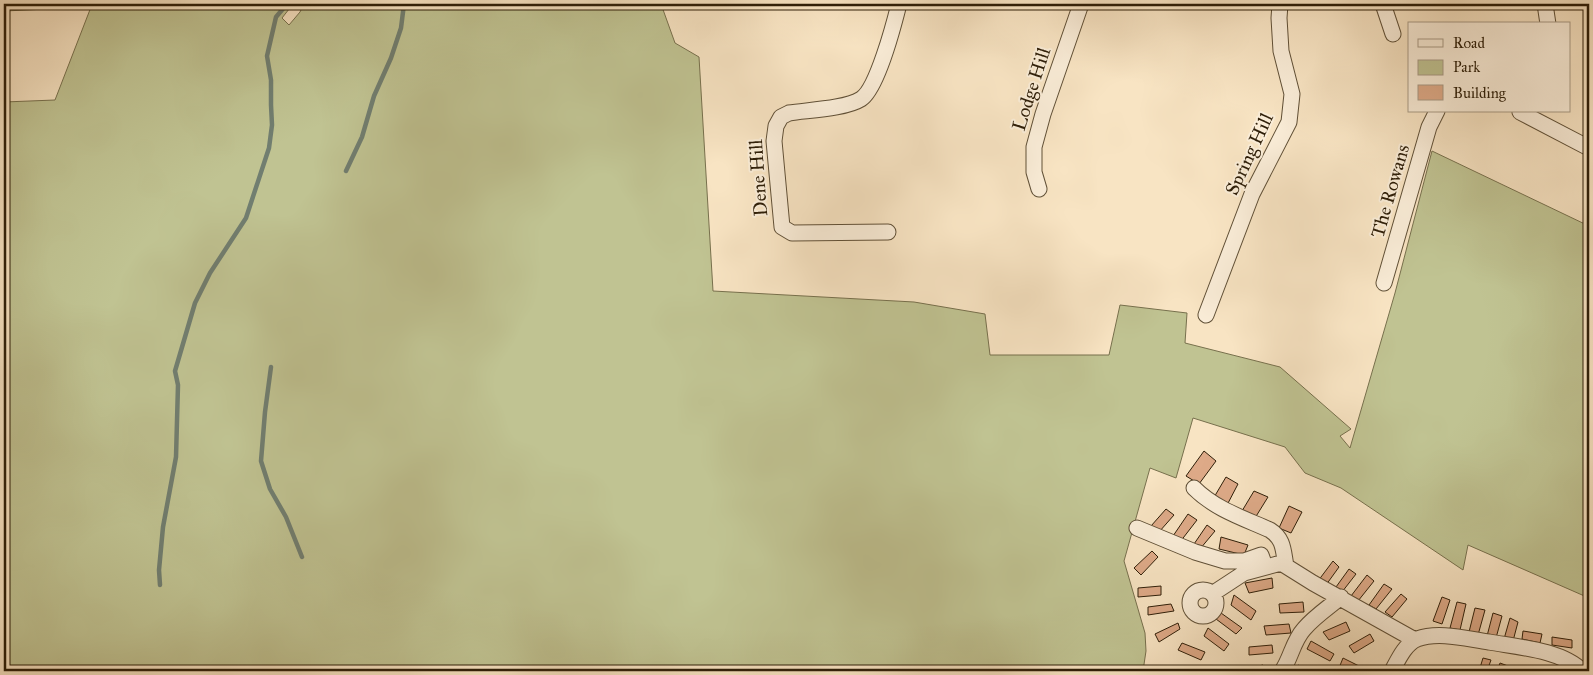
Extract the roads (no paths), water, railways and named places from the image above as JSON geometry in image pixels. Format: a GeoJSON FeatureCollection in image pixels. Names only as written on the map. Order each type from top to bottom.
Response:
{"type":"FeatureCollection","features":[{"type":"Feature","properties":{"kind":"street","name":"Dene Hill"},"geometry":{"type":"LineString","coordinates":[[888,232],[792,233],[782,227],[774,141],[776,126],[781,117],[789,113],[847,105],[862,99],[872,87],[899,4]]}},
{"type":"Feature","properties":{"kind":"street","name":"Lodge Hill"},"geometry":{"type":"LineString","coordinates":[[1038,189],[1034,172],[1034,146],[1043,114],[1081,4]]}},
{"type":"Feature","properties":{"kind":"street","name":"Spring Hill"},"geometry":{"type":"LineString","coordinates":[[1206,315],[1252,194],[1289,122],[1292,94],[1281,51],[1280,4]]}},
{"type":"Feature","properties":{"kind":"street"},"geometry":{"type":"LineString","coordinates":[[1382,4],[1393,34]]}},
{"type":"Feature","properties":{"kind":"street"},"geometry":{"type":"LineString","coordinates":[[1545,4],[1548,22]]}},
{"type":"Feature","properties":{"kind":"street","name":"The Rowans"},"geometry":{"type":"LineString","coordinates":[[1384,283],[1429,127],[1437,112]]}},
{"type":"Feature","properties":{"kind":"street"},"geometry":{"type":"LineString","coordinates":[[1522,112],[1589,148]]}},
{"type":"Feature","properties":{"kind":"street"},"geometry":{"type":"LineString","coordinates":[[1194,488],[1220,508],[1270,530],[1277,535],[1281,542],[1286,566]]}},
{"type":"Feature","properties":{"kind":"street"},"geometry":{"type":"LineString","coordinates":[[1137,528],[1195,552],[1225,561],[1244,561],[1261,555],[1265,566]]}},
{"type":"Feature","properties":{"kind":"street"},"geometry":{"type":"LineString","coordinates":[[1212,594],[1244,573],[1281,563],[1415,640]]}},
{"type":"Feature","properties":{"kind":"street"},"geometry":{"type":"LineString","coordinates":[[1282,671],[1286,666],[1293,646],[1304,629],[1341,597]]}},
{"type":"Feature","properties":{"kind":"street"},"geometry":{"type":"LineString","coordinates":[[1392,671],[1408,646],[1415,640],[1427,636],[1450,636],[1533,649],[1560,665],[1577,666],[1582,671]]}},
{"type":"Feature","properties":{"kind":"waterway"},"geometry":{"type":"LineString","coordinates":[[160,585],[159,570],[163,527],[176,457],[178,385],[175,371],[195,303],[210,273],[246,218],[269,148],[272,125],[271,80],[267,56],[276,17],[287,4]]}},
{"type":"Feature","properties":{"kind":"waterway"},"geometry":{"type":"LineString","coordinates":[[346,171],[362,137],[374,96],[391,58],[401,28],[404,4]]}},
{"type":"Feature","properties":{"kind":"waterway"},"geometry":{"type":"LineString","coordinates":[[271,367],[261,461],[270,489],[286,517],[302,557]]}}]}
